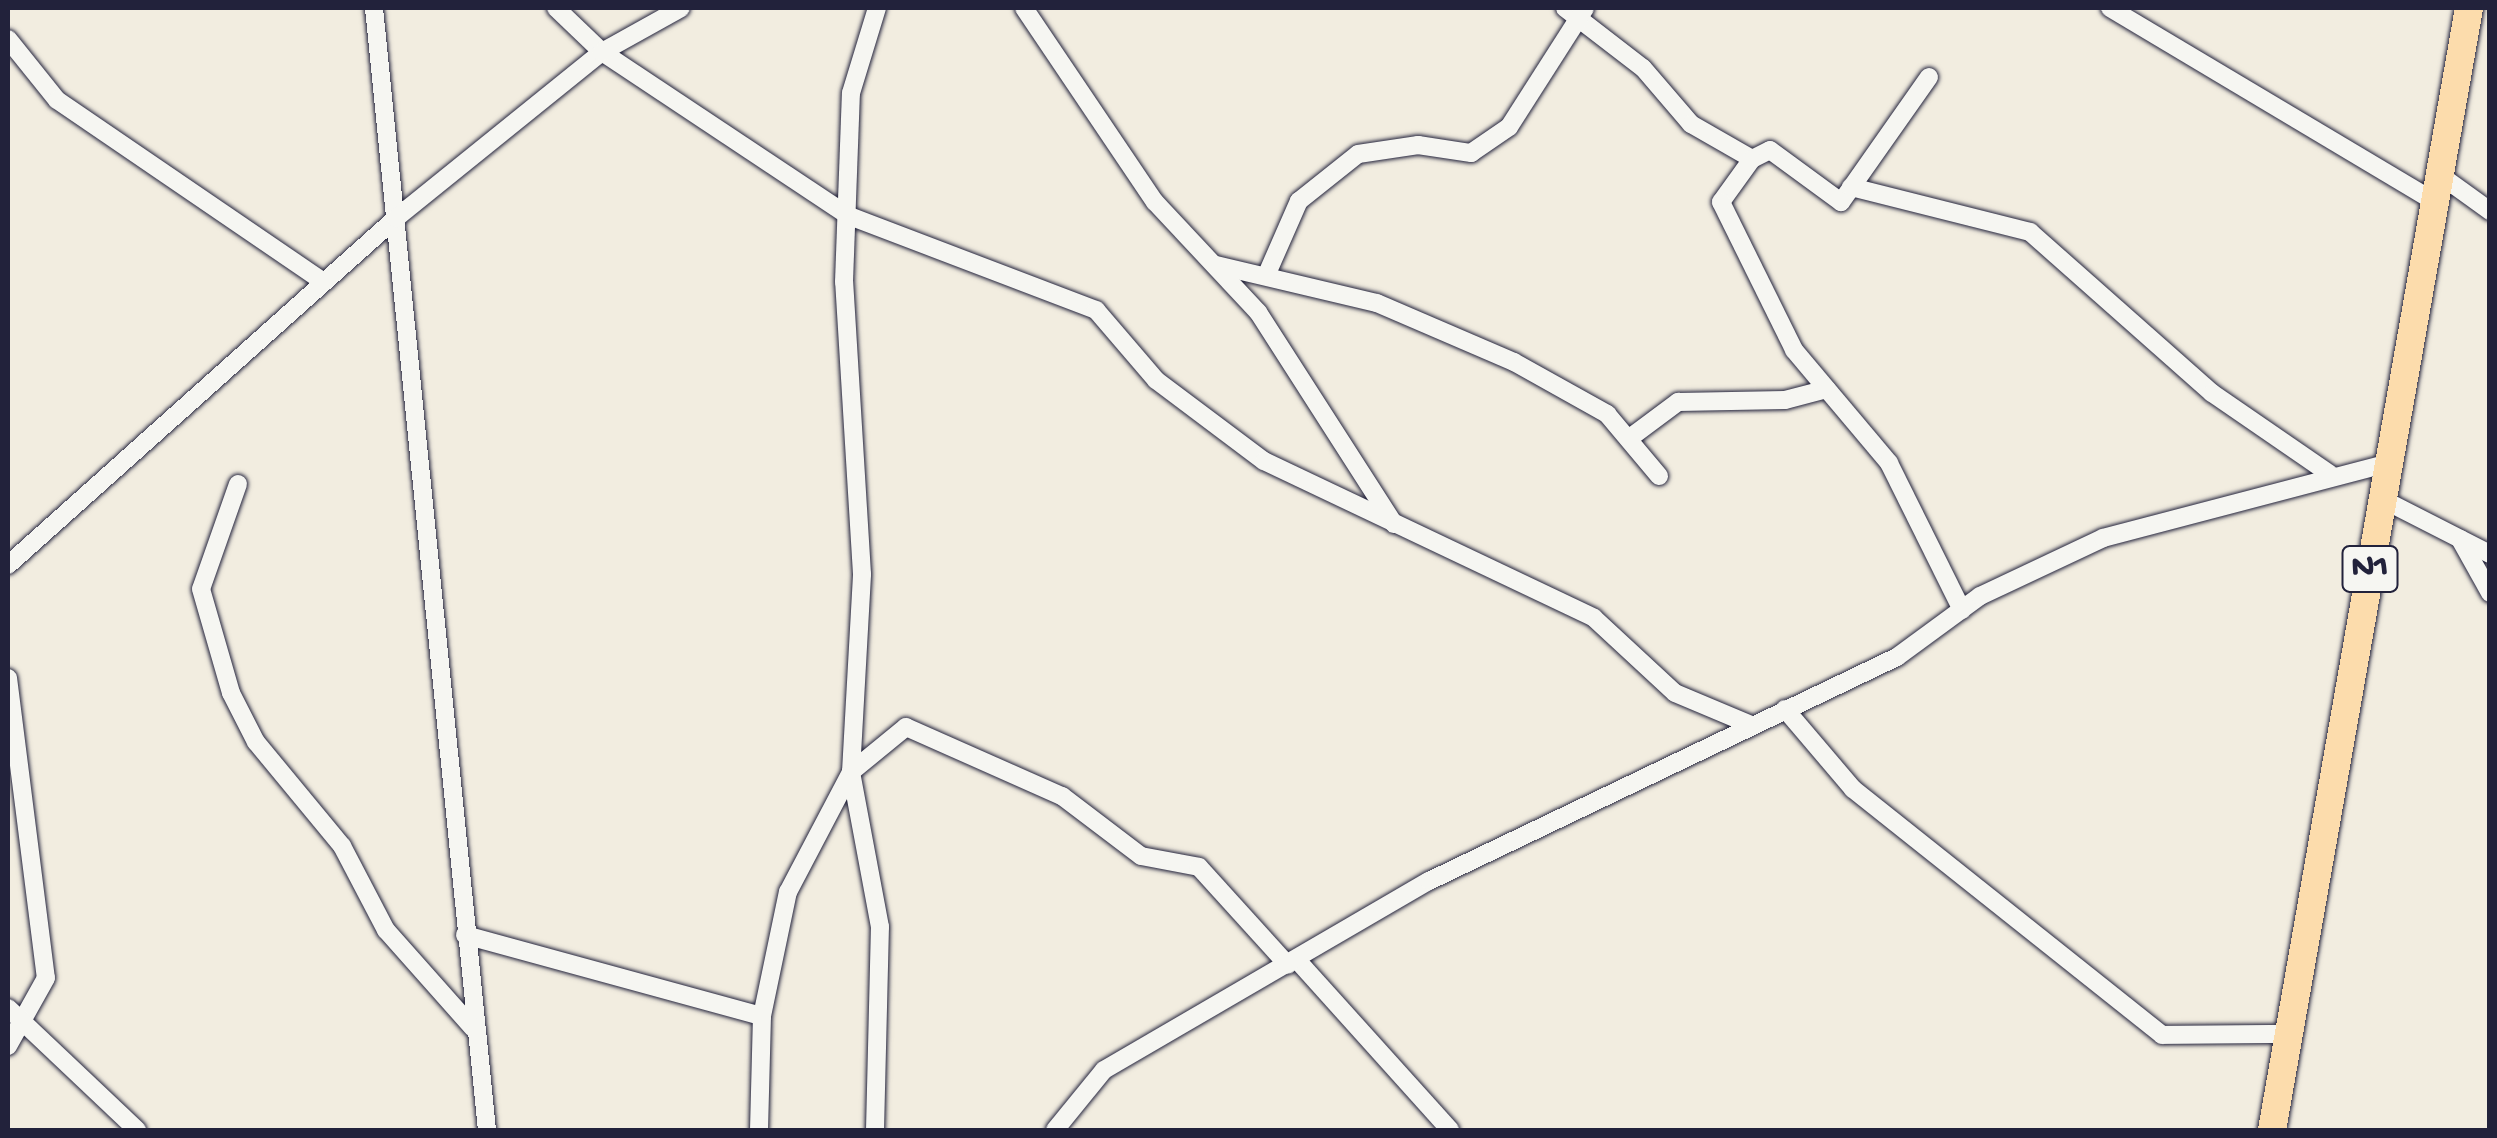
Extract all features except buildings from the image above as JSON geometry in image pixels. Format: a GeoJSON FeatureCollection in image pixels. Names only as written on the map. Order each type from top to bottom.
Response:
{"type":"FeatureCollection","features":[{"type":"Feature","properties":{"kind":"highway","name":"N1"},"geometry":{"type":"LineString","coordinates":[[2272,1130],[2468,8]]}},
{"type":"Feature","properties":{"kind":"street"},"geometry":{"type":"LineString","coordinates":[[374,8],[487,1130]]}},
{"type":"Feature","properties":{"kind":"street"},"geometry":{"type":"LineString","coordinates":[[556,8],[602,52],[846,215],[1096,310],[1156,380],[1218,428],[1322,493],[1394,524],[1442,539],[1594,618],[1675,693],[1752,726]]}},
{"type":"Feature","properties":{"kind":"street"},"geometry":{"type":"LineString","coordinates":[[8,565],[396,218],[602,52],[681,8]]}},
{"type":"Feature","properties":{"kind":"street"},"geometry":{"type":"LineString","coordinates":[[875,1130],[880,927],[850,772],[862,574],[846,215],[852,93],[878,8]]}},
{"type":"Feature","properties":{"kind":"street"},"geometry":{"type":"LineString","coordinates":[[1024,8],[1155,202],[1258,312],[1394,524]]}},
{"type":"Feature","properties":{"kind":"street"},"geometry":{"type":"LineString","coordinates":[[2110,8],[2438,188],[2490,211]]}},
{"type":"Feature","properties":{"kind":"street"},"geometry":{"type":"LineString","coordinates":[[1266,276],[1300,201],[1358,154],[1418,145],[1471,153],[1510,128],[1575,11],[1644,68],[1691,124],[1752,159],[1781,154],[1836,203],[1929,77]]}},
{"type":"Feature","properties":{"kind":"street"},"geometry":{"type":"LineString","coordinates":[[8,39],[57,100],[324,282]]}},
{"type":"Feature","properties":{"kind":"street"},"geometry":{"type":"LineString","coordinates":[[1752,159],[1725,193],[1723,212],[1794,350],[1889,463],[1962,610]]}},
{"type":"Feature","properties":{"kind":"street"},"geometry":{"type":"LineString","coordinates":[[1851,187],[2030,232],[2212,394],[2330,474]]}},
{"type":"Feature","properties":{"kind":"street"},"geometry":{"type":"LineString","coordinates":[[1215,265],[1377,304],[1498,355],[1608,414],[1658,476]]}},
{"type":"Feature","properties":{"kind":"street"},"geometry":{"type":"LineString","coordinates":[[1630,437],[1678,402],[1785,400],[1827,389]]}},
{"type":"Feature","properties":{"kind":"street"},"geometry":{"type":"LineString","coordinates":[[1055,1130],[1104,1070],[1428,882],[1898,658],[1962,610],[2103,538],[2330,474],[2388,463]]}},
{"type":"Feature","properties":{"kind":"street"},"geometry":{"type":"LineString","coordinates":[[238,484],[201,589],[231,693],[256,742],[342,846],[386,930],[474,1028]]}},
{"type":"Feature","properties":{"kind":"street"},"geometry":{"type":"LineString","coordinates":[[2382,499],[2490,554]]}},
{"type":"Feature","properties":{"kind":"street"},"geometry":{"type":"LineString","coordinates":[[2460,539],[2490,594]]}},
{"type":"Feature","properties":{"kind":"street"},"geometry":{"type":"LineString","coordinates":[[8,678],[46,978],[15,1014],[8,1046]]}},
{"type":"Feature","properties":{"kind":"street"},"geometry":{"type":"LineString","coordinates":[[1785,709],[1853,789],[2162,1035],[2289,1034]]}},
{"type":"Feature","properties":{"kind":"street"},"geometry":{"type":"LineString","coordinates":[[759,1130],[762,1016],[788,892],[850,772],[890,735],[922,728],[1062,796],[1141,856],[1200,868],[1450,1130]]}},
{"type":"Feature","properties":{"kind":"street"},"geometry":{"type":"LineString","coordinates":[[465,935],[762,1016]]}},
{"type":"Feature","properties":{"kind":"street"},"geometry":{"type":"LineString","coordinates":[[15,1014],[137,1130]]}}]}
